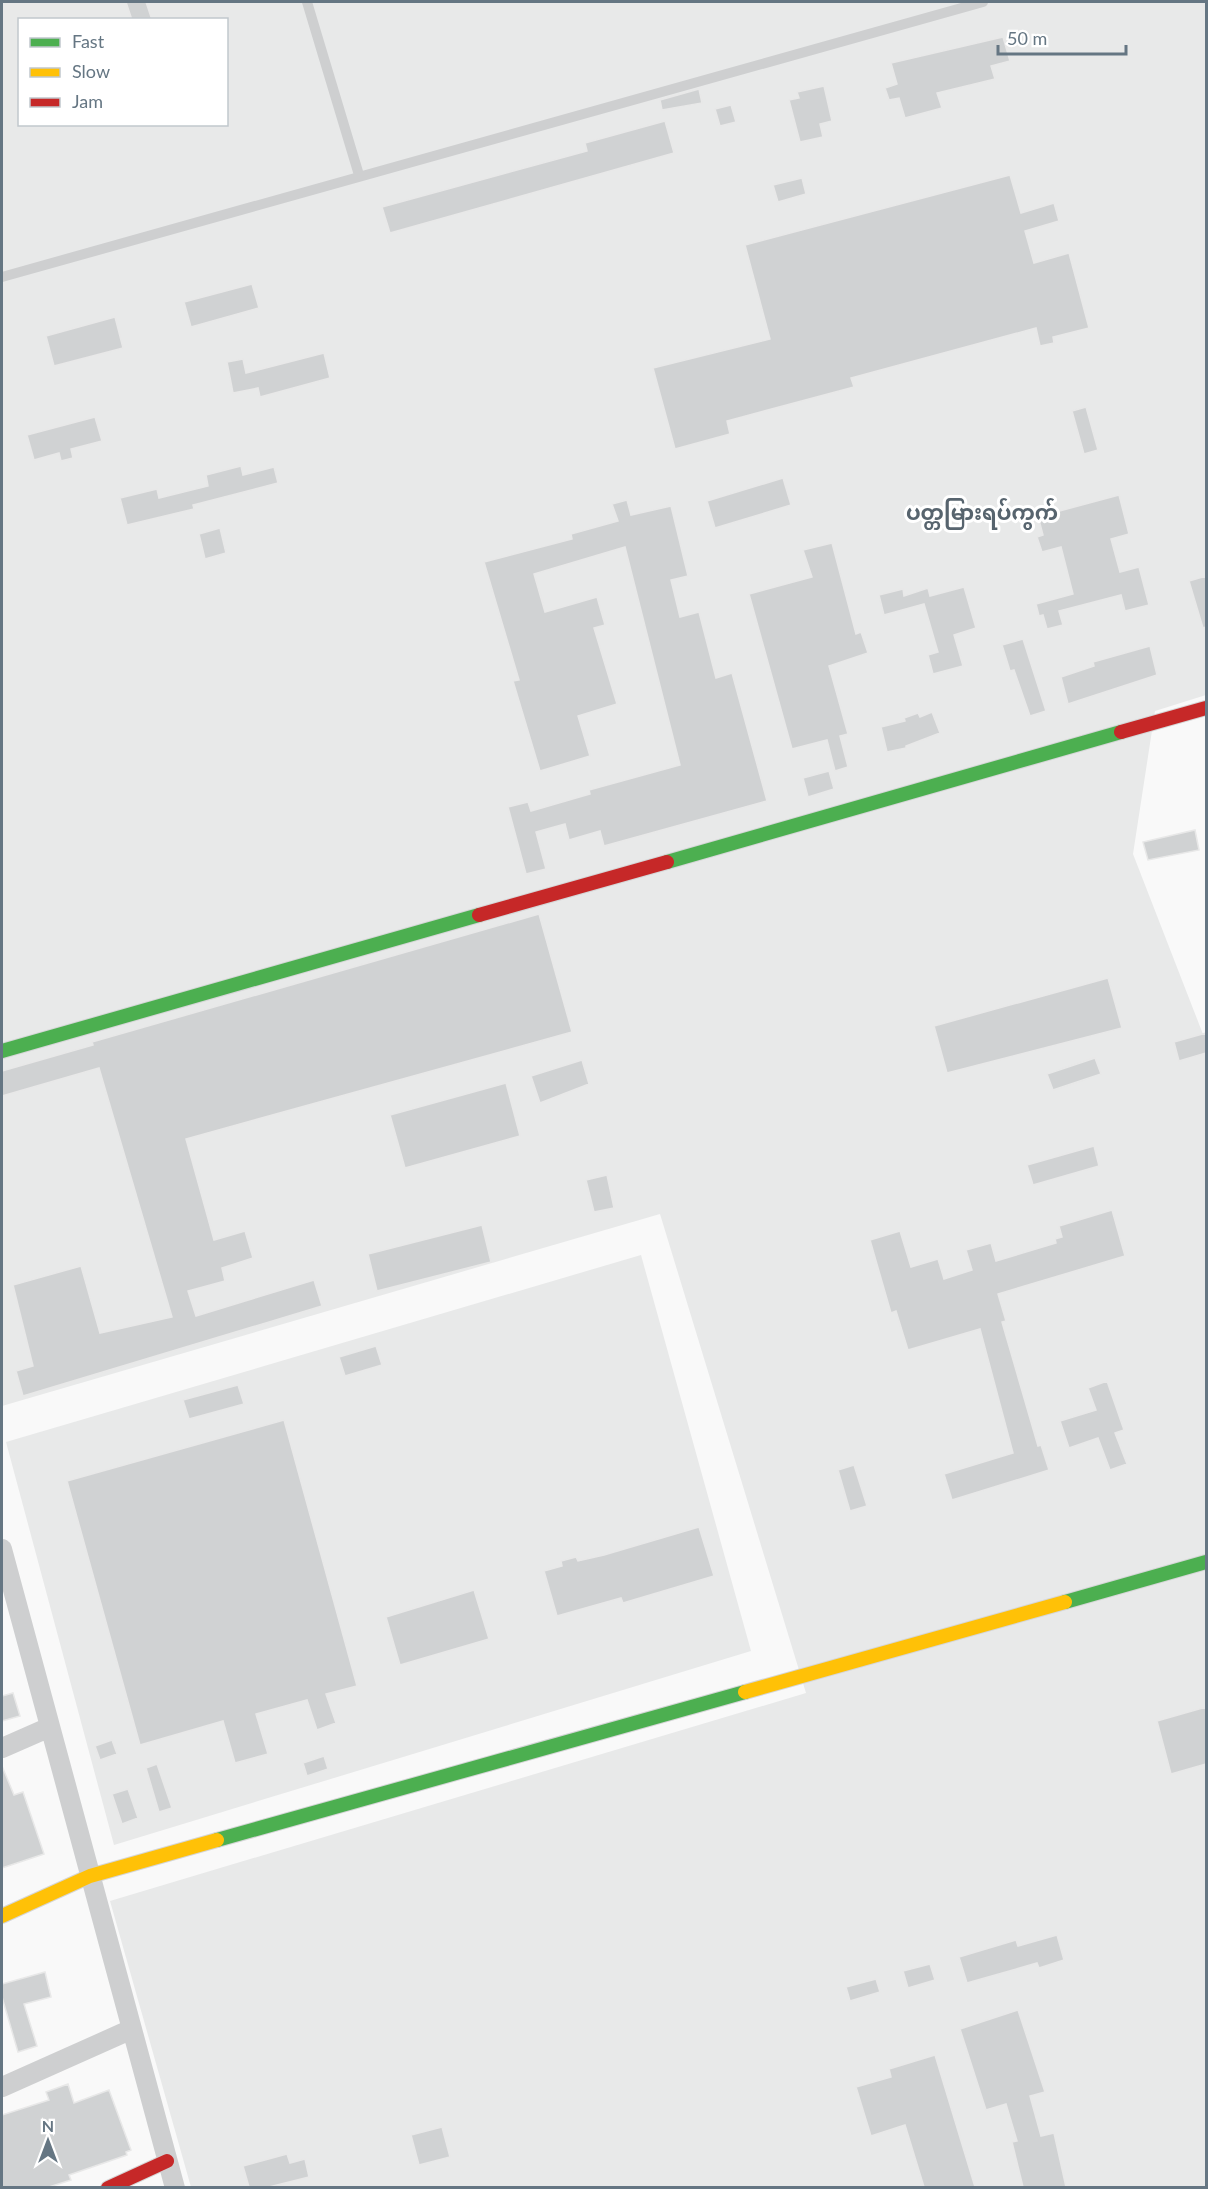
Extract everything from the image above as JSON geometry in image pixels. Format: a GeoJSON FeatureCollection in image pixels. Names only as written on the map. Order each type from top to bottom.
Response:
{"type":"FeatureCollection","features":[{"type":"Feature","properties":{"kind":"street"},"geometry":{"type":"LineString","coordinates":[[2,1051],[1206,708]]}},
{"type":"Feature","properties":{"kind":"street"},"geometry":{"type":"LineString","coordinates":[[2,1550],[7,1592],[50,1727],[175,2187]]}},
{"type":"Feature","properties":{"kind":"street"},"geometry":{"type":"LineString","coordinates":[[2,1916],[90,1876],[1206,1562]]}},
{"type":"Feature","properties":{"kind":"street"},"geometry":{"type":"LineString","coordinates":[[2,1748],[50,1727]]}},
{"type":"Feature","properties":{"kind":"street"},"geometry":{"type":"LineString","coordinates":[[2,2087],[132,2028]]}},
{"type":"Feature","properties":{"kind":"street"},"geometry":{"type":"LineString","coordinates":[[108,2187],[167,2161]]}},
{"type":"Feature","properties":{"kind":"lane"},"geometry":{"type":"LineString","coordinates":[[307,2],[359,175]]}},
{"type":"Feature","properties":{"kind":"lane"},"geometry":{"type":"LineString","coordinates":[[2,277],[359,175],[983,2]]}},
{"type":"Feature","properties":{"kind":"shaded area"},"geometry":{"type":"Polygon","coordinates":[[[2,2],[1206,2],[1206,695],[1155,711],[1133,854],[1206,1042],[1206,2187],[191,2187],[110,1901],[806,1693],[660,1214],[2,1406],[2,2]]]}},
{"type":"Feature","properties":{"kind":"shaded area"},"geometry":{"type":"Polygon","coordinates":[[[641,1255],[751,1651],[114,1845],[6,1442],[641,1255]]]}},
{"type":"Feature","properties":{"kind":"building"},"geometry":{"type":"Polygon","coordinates":[[[126,2],[146,2],[151,18],[131,18],[126,2]]]}},
{"type":"Feature","properties":{"kind":"building"},"geometry":{"type":"Polygon","coordinates":[[[1003,37],[1010,61],[991,66],[995,79],[937,93],[942,108],[905,118],[899,98],[889,100],[885,88],[897,84],[891,63],[1003,37]]]}},
{"type":"Feature","properties":{"kind":"building"},"geometry":{"type":"Polygon","coordinates":[[[824,86],[832,121],[820,124],[823,137],[800,142],[789,100],[799,98],[797,92],[824,86]]]}},
{"type":"Feature","properties":{"kind":"building"},"geometry":{"type":"Polygon","coordinates":[[[699,89],[702,103],[662,110],[660,100],[699,89]]]}},
{"type":"Feature","properties":{"kind":"building"},"geometry":{"type":"Polygon","coordinates":[[[731,105],[736,122],[720,126],[715,109],[731,105]]]}},
{"type":"Feature","properties":{"kind":"building"},"geometry":{"type":"Polygon","coordinates":[[[665,121],[674,153],[390,233],[382,207],[587,151],[585,143],[665,121]]]}},
{"type":"Feature","properties":{"kind":"building"},"geometry":{"type":"Polygon","coordinates":[[[1010,175],[1021,213],[1054,203],[1059,221],[1025,231],[1034,263],[1069,253],[1089,328],[1053,337],[1054,343],[1040,346],[1036,328],[851,378],[854,387],[727,421],[730,434],[675,449],[653,368],[770,339],[745,245],[1010,175]]]}},
{"type":"Feature","properties":{"kind":"building"},"geometry":{"type":"Polygon","coordinates":[[[802,178],[806,194],[778,202],[773,185],[802,178]]]}},
{"type":"Feature","properties":{"kind":"building"},"geometry":{"type":"Polygon","coordinates":[[[252,284],[259,308],[191,327],[184,302],[252,284]]]}},
{"type":"Feature","properties":{"kind":"building"},"geometry":{"type":"Polygon","coordinates":[[[115,317],[123,348],[54,366],[46,336],[115,317]]]}},
{"type":"Feature","properties":{"kind":"building"},"geometry":{"type":"Polygon","coordinates":[[[324,353],[330,378],[260,397],[258,388],[233,393],[227,362],[243,359],[246,373],[324,353]]]}},
{"type":"Feature","properties":{"kind":"building"},"geometry":{"type":"Polygon","coordinates":[[[1086,407],[1098,450],[1084,454],[1072,411],[1086,407]]]}},
{"type":"Feature","properties":{"kind":"building"},"geometry":{"type":"Polygon","coordinates":[[[95,417],[102,441],[71,449],[73,458],[61,461],[59,453],[34,460],[27,435],[95,417]]]}},
{"type":"Feature","properties":{"kind":"building"},"geometry":{"type":"Polygon","coordinates":[[[241,466],[243,475],[274,467],[278,483],[193,505],[194,509],[127,525],[120,498],[157,489],[159,498],[208,486],[206,475],[241,466]]]}},
{"type":"Feature","properties":{"kind":"building"},"geometry":{"type":"Polygon","coordinates":[[[783,478],[791,505],[715,528],[707,501],[783,478]]]}},
{"type":"Feature","properties":{"kind":"building"},"geometry":{"type":"Polygon","coordinates":[[[1119,495],[1129,534],[1111,539],[1120,572],[1139,567],[1149,605],[1125,611],[1121,595],[1059,611],[1063,625],[1047,629],[1043,615],[1039,616],[1036,604],[1073,594],[1061,547],[1042,552],[1037,537],[1043,535],[1039,520],[1053,516],[1052,513],[1119,495]]]}},
{"type":"Feature","properties":{"kind":"building"},"geometry":{"type":"Polygon","coordinates":[[[627,500],[631,515],[671,506],[688,576],[671,580],[680,617],[699,612],[716,678],[732,673],[767,801],[604,846],[600,831],[569,840],[565,824],[536,832],[546,869],[526,874],[508,807],[528,802],[531,811],[590,794],[589,790],[680,765],[625,547],[534,574],[545,612],[597,597],[605,625],[594,628],[617,704],[578,716],[590,756],[540,771],[513,681],[519,680],[484,562],[572,539],[571,534],[618,521],[612,504],[627,500]]]}},
{"type":"Feature","properties":{"kind":"building"},"geometry":{"type":"Polygon","coordinates":[[[220,528],[226,553],[205,559],[199,534],[220,528]]]}},
{"type":"Feature","properties":{"kind":"building"},"geometry":{"type":"Polygon","coordinates":[[[832,543],[856,634],[861,632],[868,653],[829,666],[848,734],[840,736],[848,767],[835,771],[827,740],[792,749],[749,594],[812,577],[803,550],[832,543]]]}},
{"type":"Feature","properties":{"kind":"building"},"geometry":{"type":"Polygon","coordinates":[[[1206,576],[1206,627],[1203,628],[1189,581],[1206,576]]]}},
{"type":"Feature","properties":{"kind":"building"},"geometry":{"type":"Polygon","coordinates":[[[964,587],[976,628],[954,635],[963,666],[933,674],[928,655],[938,652],[924,604],[884,615],[879,595],[903,589],[904,596],[928,588],[930,596],[964,587]]]}},
{"type":"Feature","properties":{"kind":"building"},"geometry":{"type":"Polygon","coordinates":[[[1023,639],[1046,711],[1030,716],[1014,670],[1010,671],[1002,645],[1023,639]]]}},
{"type":"Feature","properties":{"kind":"building"},"geometry":{"type":"Polygon","coordinates":[[[1150,646],[1157,675],[1068,704],[1061,677],[1094,666],[1093,662],[1150,646]]]}},
{"type":"Feature","properties":{"kind":"building"},"geometry":{"type":"Polygon","coordinates":[[[932,712],[940,733],[906,746],[906,748],[887,752],[881,727],[905,721],[904,718],[918,713],[920,717],[932,712]]]}},
{"type":"Feature","properties":{"kind":"building"},"geometry":{"type":"Polygon","coordinates":[[[829,771],[834,789],[808,797],[803,778],[829,771]]]}},
{"type":"Feature","properties":{"kind":"building"},"geometry":{"type":"Polygon","coordinates":[[[1195,830],[1199,850],[1148,860],[1143,842],[1195,830]]]}},
{"type":"Feature","properties":{"kind":"building"},"geometry":{"type":"Polygon","coordinates":[[[539,914],[572,1032],[186,1139],[214,1240],[245,1231],[253,1258],[222,1268],[225,1281],[188,1291],[196,1316],[314,1280],[322,1306],[23,1396],[16,1371],[33,1366],[13,1285],[81,1266],[100,1333],[172,1317],[99,1068],[2,1096],[2,1071],[93,1045],[92,1042],[539,914]]]}},
{"type":"Feature","properties":{"kind":"building"},"geometry":{"type":"Polygon","coordinates":[[[1108,978],[1122,1028],[947,1073],[934,1026],[1108,978]]]}},
{"type":"Feature","properties":{"kind":"building"},"geometry":{"type":"Polygon","coordinates":[[[1206,1033],[1206,1053],[1179,1061],[1174,1042],[1206,1033]]]}},
{"type":"Feature","properties":{"kind":"building"},"geometry":{"type":"Polygon","coordinates":[[[1095,1058],[1101,1074],[1053,1090],[1047,1074],[1095,1058]]]}},
{"type":"Feature","properties":{"kind":"building"},"geometry":{"type":"Polygon","coordinates":[[[582,1060],[589,1084],[540,1103],[531,1076],[582,1060]]]}},
{"type":"Feature","properties":{"kind":"building"},"geometry":{"type":"Polygon","coordinates":[[[506,1083],[520,1136],[405,1168],[390,1115],[506,1083]]]}},
{"type":"Feature","properties":{"kind":"building"},"geometry":{"type":"Polygon","coordinates":[[[1094,1146],[1099,1166],[1033,1185],[1027,1165],[1094,1146]]]}},
{"type":"Feature","properties":{"kind":"building"},"geometry":{"type":"Polygon","coordinates":[[[607,1175],[614,1208],[594,1212],[586,1180],[607,1175]]]}},
{"type":"Feature","properties":{"kind":"building"},"geometry":{"type":"Polygon","coordinates":[[[1112,1210],[1125,1256],[998,1294],[1006,1321],[1002,1322],[1038,1446],[1041,1445],[1049,1470],[952,1500],[944,1474],[1013,1453],[980,1329],[908,1350],[896,1311],[891,1313],[870,1240],[900,1231],[911,1267],[938,1259],[944,1279],[972,1270],[966,1250],[991,1243],[996,1261],[1056,1243],[1055,1239],[1062,1237],[1059,1226],[1112,1210]]]}},
{"type":"Feature","properties":{"kind":"building"},"geometry":{"type":"Polygon","coordinates":[[[482,1225],[491,1262],[377,1291],[368,1254],[482,1225]]]}},
{"type":"Feature","properties":{"kind":"building"},"geometry":{"type":"Polygon","coordinates":[[[376,1346],[382,1365],[345,1376],[339,1357],[376,1346]]]}},
{"type":"Feature","properties":{"kind":"building"},"geometry":{"type":"Polygon","coordinates":[[[1107,1381],[1124,1430],[1115,1433],[1127,1464],[1110,1470],[1098,1438],[1069,1448],[1060,1421],[1096,1410],[1088,1388],[1107,1381]]]}},
{"type":"Feature","properties":{"kind":"building"},"geometry":{"type":"Polygon","coordinates":[[[238,1385],[244,1404],[189,1419],[183,1400],[238,1385]]]}},
{"type":"Feature","properties":{"kind":"building"},"geometry":{"type":"Polygon","coordinates":[[[284,1420],[357,1686],[326,1694],[336,1723],[317,1730],[307,1700],[256,1714],[268,1754],[235,1763],[223,1721],[140,1745],[67,1481],[284,1420]]]}},
{"type":"Feature","properties":{"kind":"building"},"geometry":{"type":"Polygon","coordinates":[[[854,1465],[867,1506],[850,1511],[838,1470],[854,1465]]]}},
{"type":"Feature","properties":{"kind":"building"},"geometry":{"type":"Polygon","coordinates":[[[699,1527],[714,1576],[623,1603],[621,1598],[557,1616],[544,1571],[562,1566],[561,1561],[576,1557],[578,1561],[604,1555],[699,1527]]]}},
{"type":"Feature","properties":{"kind":"building"},"geometry":{"type":"Polygon","coordinates":[[[474,1590],[489,1639],[400,1665],[386,1617],[474,1590]]]}},
{"type":"Feature","properties":{"kind":"building"},"geometry":{"type":"Polygon","coordinates":[[[13,1693],[20,1716],[2,1721],[2,1696],[13,1693]]]}},
{"type":"Feature","properties":{"kind":"building"},"geometry":{"type":"Polygon","coordinates":[[[1206,1707],[1206,1764],[1171,1774],[1157,1721],[1206,1707]]]}},
{"type":"Feature","properties":{"kind":"building"},"geometry":{"type":"Polygon","coordinates":[[[112,1740],[117,1754],[100,1760],[95,1746],[112,1740]]]}},
{"type":"Feature","properties":{"kind":"building"},"geometry":{"type":"Polygon","coordinates":[[[324,1756],[328,1769],[307,1776],[303,1763],[324,1756]]]}},
{"type":"Feature","properties":{"kind":"building"},"geometry":{"type":"Polygon","coordinates":[[[157,1764],[172,1808],[159,1812],[146,1768],[157,1764]]]}},
{"type":"Feature","properties":{"kind":"building"},"geometry":{"type":"Polygon","coordinates":[[[2,1766],[14,1795],[23,1792],[44,1854],[2,1868],[2,1766]]]}},
{"type":"Feature","properties":{"kind":"building"},"geometry":{"type":"Polygon","coordinates":[[[128,1789],[138,1818],[122,1824],[112,1794],[128,1789]]]}},
{"type":"Feature","properties":{"kind":"building"},"geometry":{"type":"Polygon","coordinates":[[[1057,1935],[1064,1960],[1039,1968],[1037,1963],[967,1983],[959,1957],[1016,1940],[1018,1946],[1057,1935]]]}},
{"type":"Feature","properties":{"kind":"building"},"geometry":{"type":"Polygon","coordinates":[[[930,1964],[935,1980],[908,1988],[903,1971],[930,1964]]]}},
{"type":"Feature","properties":{"kind":"building"},"geometry":{"type":"Polygon","coordinates":[[[45,1972],[51,1997],[24,2004],[37,2046],[18,2052],[2,1997],[2,1984],[45,1972]]]}},
{"type":"Feature","properties":{"kind":"building"},"geometry":{"type":"Polygon","coordinates":[[[876,1979],[880,1992],[850,2001],[846,1987],[876,1979]]]}},
{"type":"Feature","properties":{"kind":"building"},"geometry":{"type":"Polygon","coordinates":[[[1018,2010],[1045,2092],[1030,2096],[1041,2136],[1054,2133],[1066,2187],[1023,2187],[1012,2142],[1017,2141],[1006,2104],[986,2110],[960,2029],[1018,2010]]]}},
{"type":"Feature","properties":{"kind":"building"},"geometry":{"type":"Polygon","coordinates":[[[935,2055],[975,2187],[924,2187],[905,2125],[871,2136],[856,2087],[891,2077],[889,2069],[935,2055]]]}},
{"type":"Feature","properties":{"kind":"building"},"geometry":{"type":"Polygon","coordinates":[[[68,2084],[74,2103],[109,2090],[131,2150],[126,2152],[127,2155],[69,2175],[71,2180],[49,2187],[2,2187],[2,2115],[49,2100],[46,2092],[68,2084]]]}},
{"type":"Feature","properties":{"kind":"building"},"geometry":{"type":"Polygon","coordinates":[[[442,2127],[450,2157],[419,2165],[411,2135],[442,2127]]]}},
{"type":"Feature","properties":{"kind":"building"},"geometry":{"type":"Polygon","coordinates":[[[287,2154],[290,2163],[305,2159],[309,2177],[269,2187],[249,2187],[243,2166],[287,2154]]]}},
{"type":"Feature","properties":{"kind":"traffic: fast"},"geometry":{"type":"LineString","coordinates":[[667,862],[1121,732]]}},
{"type":"Feature","properties":{"kind":"traffic: fast"},"geometry":{"type":"LineString","coordinates":[[2,1051],[479,915]]}},
{"type":"Feature","properties":{"kind":"traffic: fast"},"geometry":{"type":"LineString","coordinates":[[1065,1602],[1206,1562]]}},
{"type":"Feature","properties":{"kind":"traffic: fast"},"geometry":{"type":"LineString","coordinates":[[217,1840],[745,1692]]}},
{"type":"Feature","properties":{"kind":"traffic: slow"},"geometry":{"type":"LineString","coordinates":[[745,1692],[1065,1602]]}},
{"type":"Feature","properties":{"kind":"traffic: slow"},"geometry":{"type":"LineString","coordinates":[[2,1916],[90,1876],[217,1840]]}},
{"type":"Feature","properties":{"kind":"traffic: jam"},"geometry":{"type":"LineString","coordinates":[[1121,732],[1206,708]]}},
{"type":"Feature","properties":{"kind":"traffic: jam"},"geometry":{"type":"LineString","coordinates":[[479,915],[667,862]]}},
{"type":"Feature","properties":{"kind":"traffic: jam"},"geometry":{"type":"LineString","coordinates":[[108,2188],[167,2161]]}},
{"type":"Feature","properties":{"kind":"district","name":"ပတ္တမြားရပ်ကွက်"},"geometry":{"type":"Point","coordinates":[982,513]}}]}
